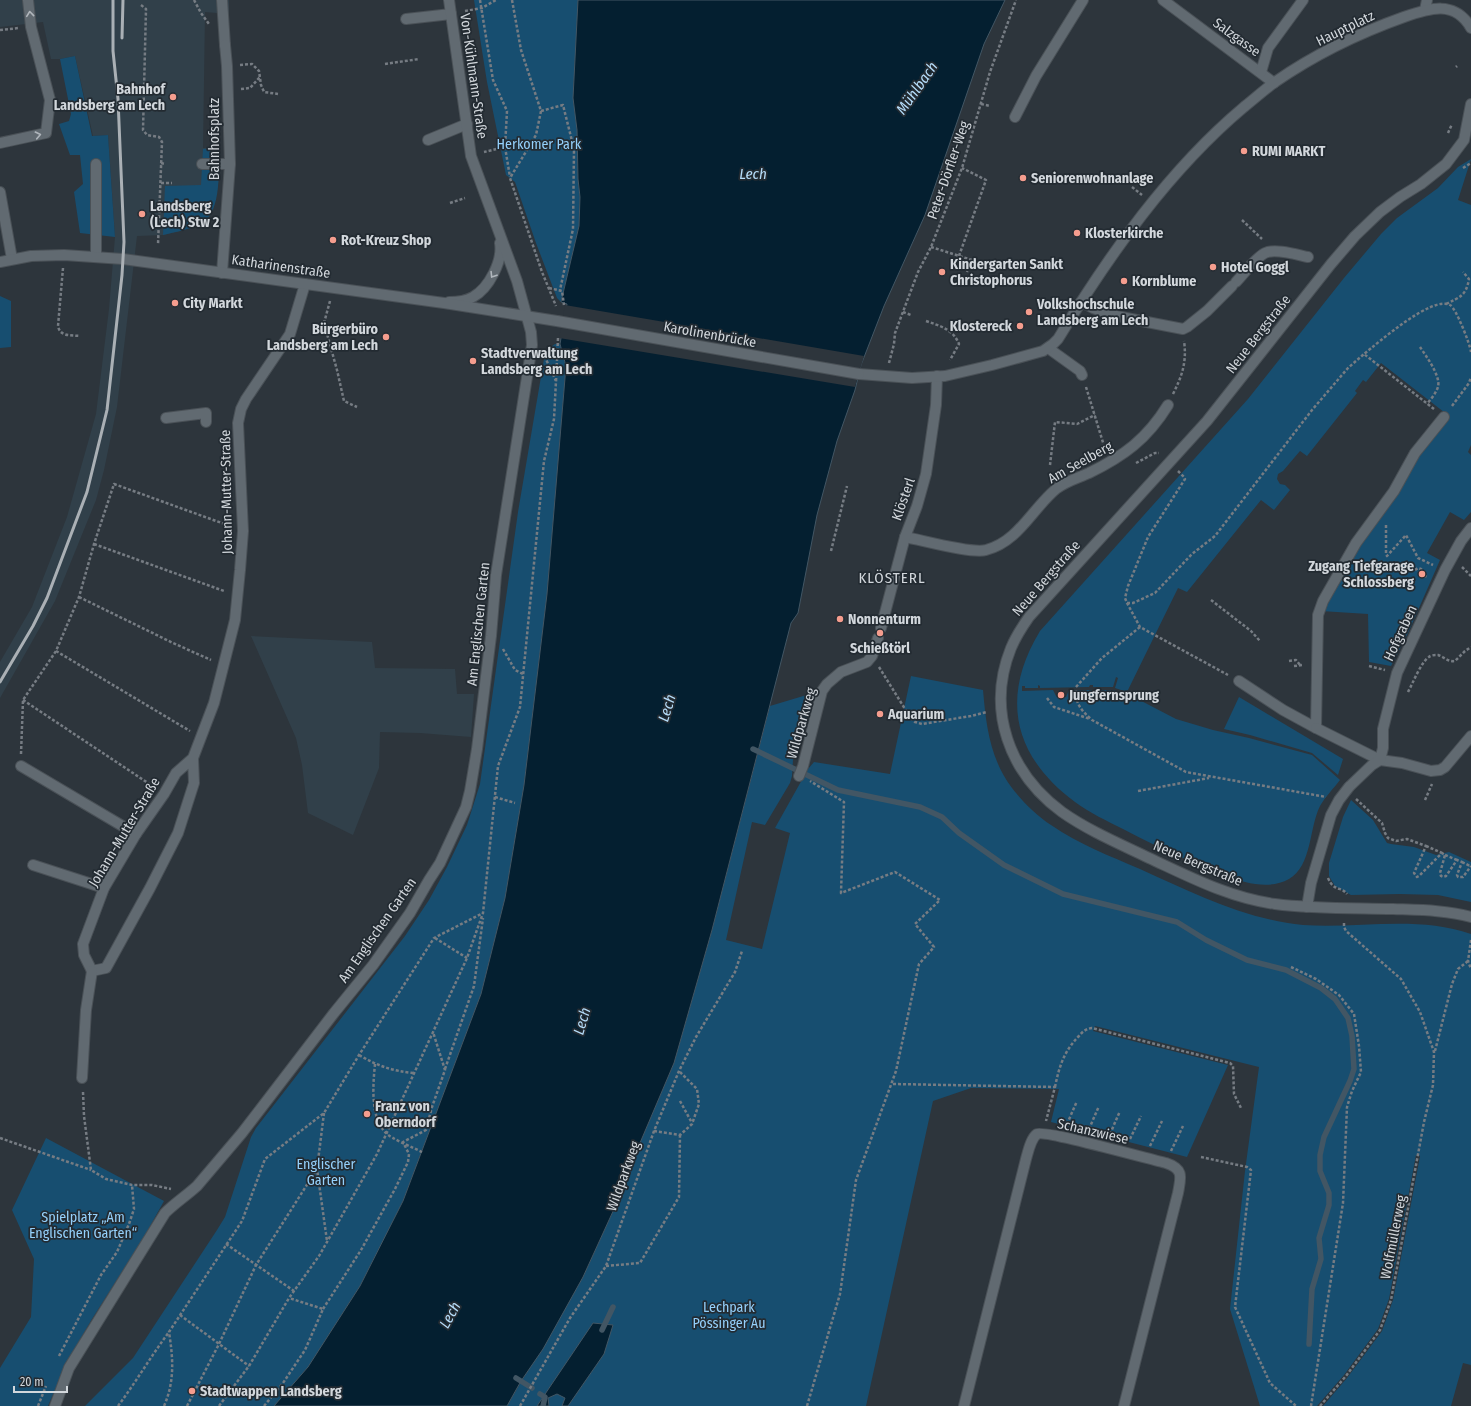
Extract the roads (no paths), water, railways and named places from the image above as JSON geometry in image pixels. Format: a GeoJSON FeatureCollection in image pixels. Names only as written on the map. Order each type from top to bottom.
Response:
{"type":"FeatureCollection","features":[{"type":"Feature","properties":{"kind":"street"},"geometry":{"type":"LineString","coordinates":[[0,143],[46,134],[50,100],[31,27],[28,0]]}},
{"type":"Feature","properties":{"kind":"street","name":"Von-Kühlmann-Straße"},"geometry":{"type":"LineString","coordinates":[[449,0],[471,156],[516,281],[526,315]]}},
{"type":"Feature","properties":{"kind":"street"},"geometry":{"type":"LineString","coordinates":[[1014,117],[1036,76],[1083,0]]}},
{"type":"Feature","properties":{"kind":"street","name":"Salzgasse"},"geometry":{"type":"LineString","coordinates":[[1163,0],[1274,83]]}},
{"type":"Feature","properties":{"kind":"street"},"geometry":{"type":"LineString","coordinates":[[1261,72],[1268,48],[1303,0]]}},
{"type":"Feature","properties":{"kind":"street"},"geometry":{"type":"LineString","coordinates":[[1424,10],[1427,0]]}},
{"type":"Feature","properties":{"kind":"street","name":"Bahnhofsplatz"},"geometry":{"type":"LineString","coordinates":[[220,1],[227,66],[230,164],[222,273]]}},
{"type":"Feature","properties":{"kind":"street","name":"Hauptplatz"},"geometry":{"type":"LineString","coordinates":[[1048,348],[1058,339],[1081,302],[1152,203],[1195,152],[1231,118],[1274,83],[1314,58],[1340,45],[1385,24],[1424,10],[1436,7],[1452,7],[1464,17],[1471,28]]}},
{"type":"Feature","properties":{"kind":"street"},"geometry":{"type":"LineString","coordinates":[[406,19],[451,14]]}},
{"type":"Feature","properties":{"kind":"street","name":"Neue Bergstraße"},"geometry":{"type":"LineString","coordinates":[[1471,104],[1468,142],[1437,172],[1380,212],[1355,236],[1331,264],[1207,421],[1029,616],[1018,633],[1007,660],[1001,683],[1002,720],[1005,732],[1012,753],[1027,778],[1037,791],[1062,812],[1076,822],[1103,836],[1199,881],[1238,896],[1274,904],[1307,907],[1426,910],[1471,917]]}},
{"type":"Feature","properties":{"kind":"street"},"geometry":{"type":"LineString","coordinates":[[428,140],[467,124]]}},
{"type":"Feature","properties":{"kind":"street"},"geometry":{"type":"LineString","coordinates":[[96,164],[96,256]]}},
{"type":"Feature","properties":{"kind":"street"},"geometry":{"type":"LineString","coordinates":[[202,164],[230,164]]}},
{"type":"Feature","properties":{"kind":"street"},"geometry":{"type":"LineString","coordinates":[[0,192],[12,259]]}},
{"type":"Feature","properties":{"kind":"street","name":"Von-Kühlmann-Straße"},"geometry":{"type":"LineString","coordinates":[[444,303],[463,301],[474,297],[497,268],[501,255],[501,246],[496,224]]}},
{"type":"Feature","properties":{"kind":"street"},"geometry":{"type":"LineString","coordinates":[[1081,302],[1116,316],[1183,329],[1207,311],[1260,256],[1266,252],[1273,251],[1308,257]]}},
{"type":"Feature","properties":{"kind":"street","name":"Katharinenstraße"},"geometry":{"type":"LineString","coordinates":[[0,262],[31,256],[96,256],[444,303],[557,321]]}},
{"type":"Feature","properties":{"kind":"street","name":"Johann-Mutter-Straße"},"geometry":{"type":"LineString","coordinates":[[193,758],[176,773],[164,794],[136,834],[104,888],[83,944],[84,955],[92,971],[106,968],[150,888],[178,833],[194,783],[193,758],[214,703],[234,620],[243,531],[238,423],[241,409],[246,399],[290,334],[305,284]]}},
{"type":"Feature","properties":{"kind":"street","name":"Am Englischen Garten"},"geometry":{"type":"LineString","coordinates":[[56,1406],[69,1368],[164,1213],[189,1193],[242,1133],[334,1013],[373,965],[410,913],[440,862],[460,823],[470,791],[491,636],[496,575],[532,345],[531,332],[526,315]]}},
{"type":"Feature","properties":{"kind":"street","name":"Karolinenbrücke"},"geometry":{"type":"LineString","coordinates":[[557,321],[858,374],[912,378],[941,376],[992,365],[1036,353],[1048,348]]}},
{"type":"Feature","properties":{"kind":"street"},"geometry":{"type":"LineString","coordinates":[[1048,348],[1080,371],[1082,375]]}},
{"type":"Feature","properties":{"kind":"street","name":"Klösterl"},"geometry":{"type":"LineString","coordinates":[[872,656],[880,633],[905,536],[917,506],[926,474],[941,376]]}},
{"type":"Feature","properties":{"kind":"street","name":"Am Seelberg"},"geometry":{"type":"LineString","coordinates":[[905,536],[961,548],[983,551],[1002,544],[1011,538],[1050,494],[1061,485],[1117,458],[1144,437],[1168,405]]}},
{"type":"Feature","properties":{"kind":"street"},"geometry":{"type":"LineString","coordinates":[[166,418],[206,413],[206,422]]}},
{"type":"Feature","properties":{"kind":"street"},"geometry":{"type":"LineString","coordinates":[[1316,728],[1318,615],[1320,608],[1356,543],[1394,491],[1415,453],[1444,417]]}},
{"type":"Feature","properties":{"kind":"street","name":"Hofgraben"},"geometry":{"type":"LineString","coordinates":[[1380,760],[1383,729],[1397,673],[1445,570],[1461,541],[1471,528]]}},
{"type":"Feature","properties":{"kind":"street","name":"Wildparkweg"},"geometry":{"type":"LineString","coordinates":[[801,771],[822,690],[841,672],[863,665],[872,656]]}},
{"type":"Feature","properties":{"kind":"street"},"geometry":{"type":"LineString","coordinates":[[1239,681],[1283,710],[1380,760],[1402,763],[1432,771],[1440,770],[1451,762],[1471,736]]}},
{"type":"Feature","properties":{"kind":"street"},"geometry":{"type":"LineString","coordinates":[[1307,907],[1312,883],[1331,815],[1339,800],[1349,788],[1372,765],[1380,760]]}},
{"type":"Feature","properties":{"kind":"street"},"geometry":{"type":"LineString","coordinates":[[21,766],[136,834]]}},
{"type":"Feature","properties":{"kind":"street"},"geometry":{"type":"LineString","coordinates":[[33,864],[104,888]]}},
{"type":"Feature","properties":{"kind":"street"},"geometry":{"type":"LineString","coordinates":[[82,1078],[86,1010],[92,971]]}},
{"type":"Feature","properties":{"kind":"street","name":"Schanzwiese"},"geometry":{"type":"LineString","coordinates":[[964,1406],[1026,1159],[1035,1136],[1038,1134],[1062,1137],[1145,1157],[1176,1167],[1179,1171],[1180,1180],[1124,1406]]}},
{"type":"Feature","properties":{"kind":"water","name":"Lech"},"geometry":{"type":"Polygon","coordinates":[[[578,0],[1005,0],[984,44],[925,215],[884,306],[861,365],[855,390],[837,441],[817,515],[798,613],[791,623],[712,930],[674,1063],[634,1157],[620,1196],[583,1277],[543,1349],[521,1381],[507,1406],[274,1406],[308,1367],[360,1286],[403,1201],[481,994],[505,898],[524,785],[547,594],[566,366],[560,344],[567,304],[561,302],[579,226],[580,197],[577,130],[573,98],[578,0]]]}},
{"type":"Feature","properties":{"kind":"water"},"geometry":{"type":"Polygon","coordinates":[[[593,1323],[613,1325],[604,1354],[568,1406],[562,1406],[565,1398],[557,1394],[548,1398],[549,1406],[537,1406],[593,1323]]]}},
{"type":"Feature","properties":{"kind":"waterway"},"geometry":{"type":"LineString","coordinates":[[753,749],[838,790],[920,807],[942,817],[959,833],[1004,865],[1063,894],[1177,922],[1206,940],[1247,960],[1286,970],[1321,988],[1335,999],[1348,1018],[1352,1036],[1354,1069],[1324,1137],[1320,1155],[1320,1171],[1329,1193],[1329,1205],[1319,1238],[1321,1259],[1312,1289],[1309,1344]]}},
{"type":"Feature","properties":{"kind":"waterway"},"geometry":{"type":"LineString","coordinates":[[602,1330],[613,1307]]}},
{"type":"Feature","properties":{"kind":"waterway"},"geometry":{"type":"LineString","coordinates":[[516,1378],[532,1388]]}},
{"type":"Feature","properties":{"kind":"waterway"},"geometry":{"type":"LineString","coordinates":[[540,1394],[545,1397],[543,1406]]}},
{"type":"Feature","properties":{"kind":"railway"},"geometry":{"type":"LineString","coordinates":[[0,682],[33,626],[47,598],[87,492],[107,410],[122,275],[124,242],[118,99],[113,51],[113,0]]}},
{"type":"Feature","properties":{"kind":"railway"},"geometry":{"type":"LineString","coordinates":[[122,38],[123,0]]}},
{"type":"Feature","properties":{"kind":"place","name":"Bahnhof Landsberg am Lech"},"geometry":{"type":"Point","coordinates":[173,97]}},
{"type":"Feature","properties":{"kind":"place","name":"RUMI MARKT"},"geometry":{"type":"Point","coordinates":[1244,151]}},
{"type":"Feature","properties":{"kind":"place","name":"Seniorenwohnanlage"},"geometry":{"type":"Point","coordinates":[1023,178]}},
{"type":"Feature","properties":{"kind":"place","name":"Landsberg (Lech) Stw 2"},"geometry":{"type":"Point","coordinates":[142,214]}},
{"type":"Feature","properties":{"kind":"place","name":"Klosterkirche"},"geometry":{"type":"Point","coordinates":[1077,233]}},
{"type":"Feature","properties":{"kind":"place","name":"Rot-Kreuz Shop"},"geometry":{"type":"Point","coordinates":[333,240]}},
{"type":"Feature","properties":{"kind":"place","name":"Hotel Goggl"},"geometry":{"type":"Point","coordinates":[1213,267]}},
{"type":"Feature","properties":{"kind":"place","name":"Kindergarten Sankt Christophorus"},"geometry":{"type":"Point","coordinates":[942,272]}},
{"type":"Feature","properties":{"kind":"place","name":"Kornblume"},"geometry":{"type":"Point","coordinates":[1124,281]}},
{"type":"Feature","properties":{"kind":"place","name":"City Markt"},"geometry":{"type":"Point","coordinates":[175,303]}},
{"type":"Feature","properties":{"kind":"place","name":"Volkshochschule Landsberg am Lech"},"geometry":{"type":"Point","coordinates":[1029,312]}},
{"type":"Feature","properties":{"kind":"place","name":"Klostereck"},"geometry":{"type":"Point","coordinates":[1020,326]}},
{"type":"Feature","properties":{"kind":"place","name":"Bürgerbüro Landsberg am Lech"},"geometry":{"type":"Point","coordinates":[386,337]}},
{"type":"Feature","properties":{"kind":"place","name":"Stadtverwaltung Landsberg am Lech"},"geometry":{"type":"Point","coordinates":[473,361]}},
{"type":"Feature","properties":{"kind":"place","name":"Zugang Tiefgarage Schlossberg"},"geometry":{"type":"Point","coordinates":[1422,574]}},
{"type":"Feature","properties":{"kind":"place","name":"Nonnenturm"},"geometry":{"type":"Point","coordinates":[840,619]}},
{"type":"Feature","properties":{"kind":"place","name":"Schießtörl"},"geometry":{"type":"Point","coordinates":[880,633]}},
{"type":"Feature","properties":{"kind":"place","name":"Jungfernsprung"},"geometry":{"type":"Point","coordinates":[1061,695]}},
{"type":"Feature","properties":{"kind":"place","name":"Aquarium"},"geometry":{"type":"Point","coordinates":[880,714]}},
{"type":"Feature","properties":{"kind":"place","name":"Franz von Oberndorf"},"geometry":{"type":"Point","coordinates":[367,1114]}},
{"type":"Feature","properties":{"kind":"place","name":"Stadtwappen Landsberg"},"geometry":{"type":"Point","coordinates":[192,1391]}},
{"type":"Feature","properties":{"kind":"district","name":"KLÖSTERL"},"geometry":{"type":"Point","coordinates":[892,578]}},
{"type":"Feature","properties":{"kind":"water label","name":"Mühlbach"},"geometry":{"type":"Point","coordinates":[917,88]}},
{"type":"Feature","properties":{"kind":"park label","name":"Herkomer Park"},"geometry":{"type":"Point","coordinates":[539,144]}},
{"type":"Feature","properties":{"kind":"park label","name":"Englischer Garten"},"geometry":{"type":"Point","coordinates":[326,1172]}},
{"type":"Feature","properties":{"kind":"park label","name":"Spielplatz „Am Englischen Garten“"},"geometry":{"type":"Point","coordinates":[83,1226]}},
{"type":"Feature","properties":{"kind":"park label","name":"Lechpark Pössinger Au"},"geometry":{"type":"Point","coordinates":[729,1316]}}]}
